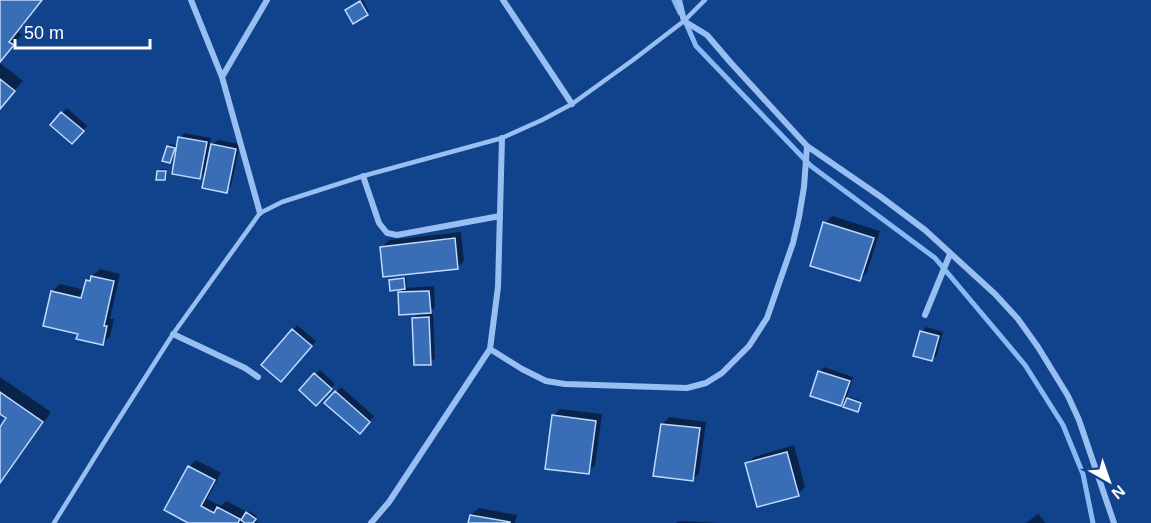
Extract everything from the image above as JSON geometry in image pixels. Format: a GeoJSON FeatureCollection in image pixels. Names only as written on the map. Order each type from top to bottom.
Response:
{"type":"FeatureCollection","features":[{"type":"Feature","properties":{"kind":"street"},"geometry":{"type":"LineString","coordinates":[[192,0],[222,77],[260,213]]}},
{"type":"Feature","properties":{"kind":"street"},"geometry":{"type":"LineString","coordinates":[[222,77],[267,0]]}},
{"type":"Feature","properties":{"kind":"street"},"geometry":{"type":"LineString","coordinates":[[503,0],[572,104]]}},
{"type":"Feature","properties":{"kind":"street"},"geometry":{"type":"LineString","coordinates":[[679,0],[684,21],[707,35],[807,146],[925,230],[1018,319],[1038,347],[1080,420],[1114,523]]}},
{"type":"Feature","properties":{"kind":"street"},"geometry":{"type":"LineString","coordinates":[[371,523],[490,349],[498,287],[502,138]]}},
{"type":"Feature","properties":{"kind":"street"},"geometry":{"type":"LineString","coordinates":[[490,349],[546,381],[565,384],[687,388],[706,383],[722,373],[748,346],[767,318],[793,243],[804,186],[807,146]]}},
{"type":"Feature","properties":{"kind":"street"},"geometry":{"type":"LineString","coordinates":[[363,176],[379,224],[387,233],[397,235],[500,216]]}},
{"type":"Feature","properties":{"kind":"street"},"geometry":{"type":"LineString","coordinates":[[925,315],[950,254]]}},
{"type":"Feature","properties":{"kind":"street"},"geometry":{"type":"LineString","coordinates":[[173,334],[245,368],[258,377]]}},
{"type":"Feature","properties":{"kind":"lane"},"geometry":{"type":"LineString","coordinates":[[54,523],[173,334],[260,213],[282,202],[363,176],[502,138],[542,120],[572,104],[633,60],[684,21],[705,0]]}},
{"type":"Feature","properties":{"kind":"building"},"geometry":{"type":"Polygon","coordinates":[[[0,0],[42,0],[9,42],[14,45],[0,62],[0,0]]]}},
{"type":"Feature","properties":{"kind":"building"},"geometry":{"type":"Polygon","coordinates":[[[360,1],[368,15],[353,24],[345,10],[360,1]]]}},
{"type":"Feature","properties":{"kind":"building"},"geometry":{"type":"Polygon","coordinates":[[[0,79],[15,91],[0,109],[0,79]]]}},
{"type":"Feature","properties":{"kind":"building"},"geometry":{"type":"Polygon","coordinates":[[[61,112],[84,131],[72,144],[50,125],[61,112]]]}},
{"type":"Feature","properties":{"kind":"building"},"geometry":{"type":"Polygon","coordinates":[[[178,137],[207,142],[200,179],[172,174],[178,137]]]}},
{"type":"Feature","properties":{"kind":"building"},"geometry":{"type":"Polygon","coordinates":[[[211,144],[236,149],[227,193],[202,188],[211,144]]]}},
{"type":"Feature","properties":{"kind":"building"},"geometry":{"type":"Polygon","coordinates":[[[167,146],[175,148],[170,163],[162,161],[167,146]]]}},
{"type":"Feature","properties":{"kind":"building"},"geometry":{"type":"Polygon","coordinates":[[[157,171],[166,171],[165,180],[156,180],[157,171]]]}},
{"type":"Feature","properties":{"kind":"building"},"geometry":{"type":"Polygon","coordinates":[[[823,222],[874,238],[860,281],[810,266],[823,222]]]}},
{"type":"Feature","properties":{"kind":"building"},"geometry":{"type":"Polygon","coordinates":[[[455,238],[458,269],[383,277],[380,247],[455,238]]]}},
{"type":"Feature","properties":{"kind":"building"},"geometry":{"type":"Polygon","coordinates":[[[91,276],[114,281],[104,326],[107,326],[103,345],[76,339],[78,334],[43,326],[51,291],[81,298],[86,280],[90,281],[91,276]]]}},
{"type":"Feature","properties":{"kind":"building"},"geometry":{"type":"Polygon","coordinates":[[[404,278],[405,289],[390,291],[389,280],[404,278]]]}},
{"type":"Feature","properties":{"kind":"building"},"geometry":{"type":"Polygon","coordinates":[[[429,291],[431,313],[399,315],[398,292],[429,291]]]}},
{"type":"Feature","properties":{"kind":"building"},"geometry":{"type":"Polygon","coordinates":[[[429,317],[431,365],[414,365],[412,318],[429,317]]]}},
{"type":"Feature","properties":{"kind":"building"},"geometry":{"type":"Polygon","coordinates":[[[292,329],[312,346],[281,382],[261,365],[292,329]]]}},
{"type":"Feature","properties":{"kind":"building"},"geometry":{"type":"Polygon","coordinates":[[[920,331],[939,336],[932,361],[913,356],[920,331]]]}},
{"type":"Feature","properties":{"kind":"building"},"geometry":{"type":"Polygon","coordinates":[[[818,371],[850,381],[841,406],[810,396],[818,371]]]}},
{"type":"Feature","properties":{"kind":"building"},"geometry":{"type":"Polygon","coordinates":[[[314,373],[332,389],[316,406],[299,390],[314,373]]]}},
{"type":"Feature","properties":{"kind":"building"},"geometry":{"type":"Polygon","coordinates":[[[335,391],[370,422],[360,434],[324,403],[335,391]]]}},
{"type":"Feature","properties":{"kind":"building"},"geometry":{"type":"Polygon","coordinates":[[[0,392],[43,422],[0,483],[0,427],[6,418],[0,414],[0,392]]]}},
{"type":"Feature","properties":{"kind":"building"},"geometry":{"type":"Polygon","coordinates":[[[847,398],[861,403],[858,412],[843,407],[847,398]]]}},
{"type":"Feature","properties":{"kind":"building"},"geometry":{"type":"Polygon","coordinates":[[[552,415],[596,421],[589,474],[545,469],[552,415]]]}},
{"type":"Feature","properties":{"kind":"building"},"geometry":{"type":"Polygon","coordinates":[[[661,424],[700,428],[693,481],[653,476],[661,424]]]}},
{"type":"Feature","properties":{"kind":"building"},"geometry":{"type":"Polygon","coordinates":[[[787,452],[799,496],[757,507],[745,463],[787,452]]]}},
{"type":"Feature","properties":{"kind":"building"},"geometry":{"type":"Polygon","coordinates":[[[188,466],[215,480],[201,506],[214,513],[217,507],[240,519],[238,523],[188,523],[164,510],[188,466]]]}},
{"type":"Feature","properties":{"kind":"building"},"geometry":{"type":"Polygon","coordinates":[[[246,512],[256,519],[253,523],[245,523],[241,520],[246,512]]]}},
{"type":"Feature","properties":{"kind":"building"},"geometry":{"type":"Polygon","coordinates":[[[470,515],[510,522],[510,523],[468,523],[470,515]]]}},
{"type":"Feature","properties":{"kind":"waterway"},"geometry":{"type":"LineString","coordinates":[[674,0],[680,13]]}},
{"type":"Feature","properties":{"kind":"waterway"},"geometry":{"type":"LineString","coordinates":[[685,21],[696,46],[811,166],[935,258],[1025,365],[1063,425],[1083,474],[1093,523]]}}]}
